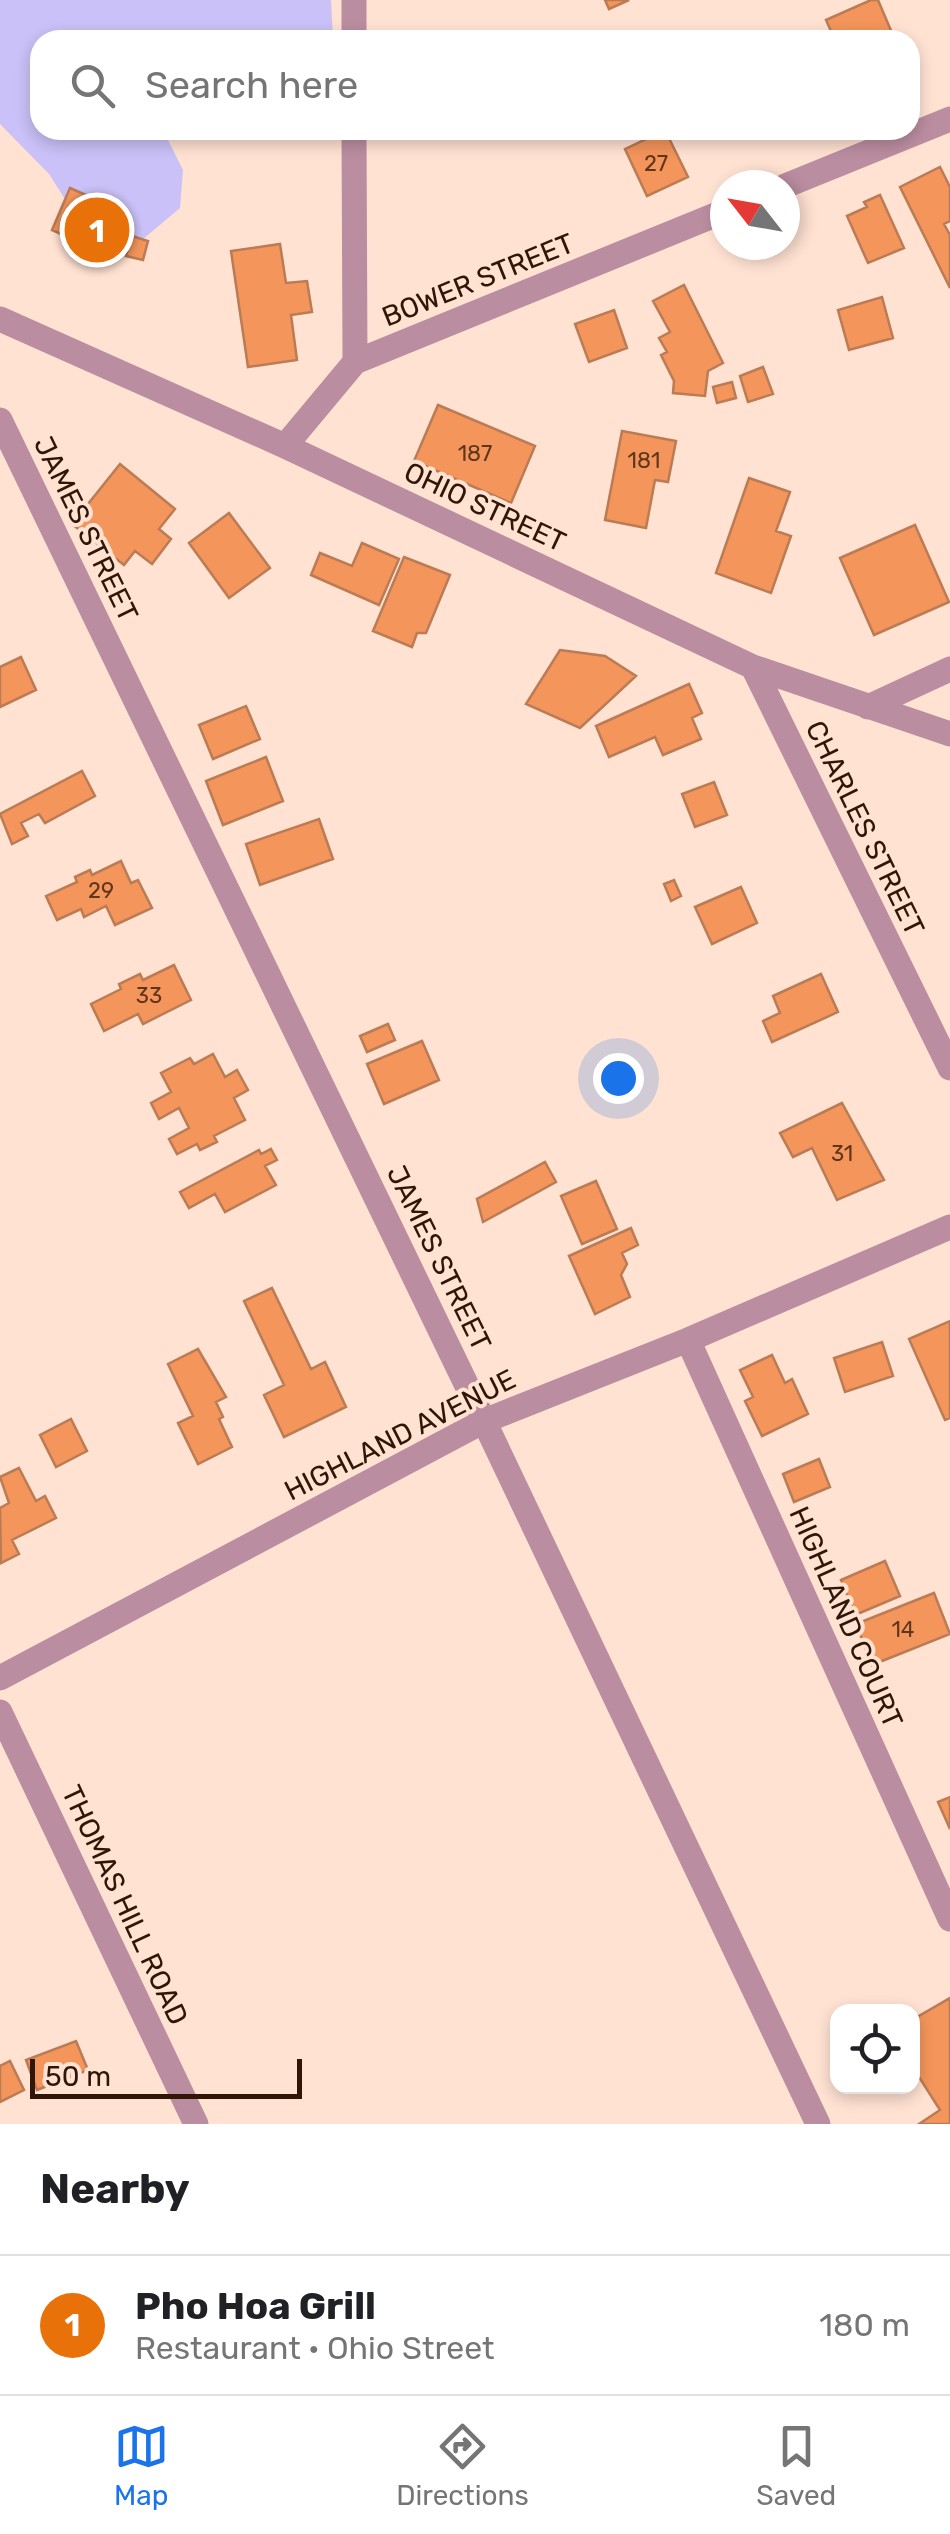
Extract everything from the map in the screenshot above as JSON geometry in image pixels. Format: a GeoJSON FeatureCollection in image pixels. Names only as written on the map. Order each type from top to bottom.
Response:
{"type":"FeatureCollection","features":[{"type":"Feature","properties":{"kind":"street"},"geometry":{"type":"LineString","coordinates":[[354,0],[354,30]]}},
{"type":"Feature","properties":{"kind":"street"},"geometry":{"type":"LineString","coordinates":[[920,131],[950,119]]}},
{"type":"Feature","properties":{"kind":"street"},"geometry":{"type":"LineString","coordinates":[[354,140],[355,362]]}},
{"type":"Feature","properties":{"kind":"street"},"geometry":{"type":"LineString","coordinates":[[800,180],[898,140]]}},
{"type":"Feature","properties":{"kind":"street","name":"BOWER STREET"},"geometry":{"type":"LineString","coordinates":[[285,446],[355,362],[710,217]]}},
{"type":"Feature","properties":{"kind":"street","name":"OHIO STREET"},"geometry":{"type":"LineString","coordinates":[[0,320],[285,446],[754,668],[950,734]]}},
{"type":"Feature","properties":{"kind":"street","name":"JAMES STREET"},"geometry":{"type":"LineString","coordinates":[[0,420],[484,1421],[818,2124]]}},
{"type":"Feature","properties":{"kind":"street","name":"CHARLES STREET"},"geometry":{"type":"LineString","coordinates":[[754,668],[950,1068]]}},
{"type":"Feature","properties":{"kind":"street"},"geometry":{"type":"LineString","coordinates":[[868,706],[950,669]]}},
{"type":"Feature","properties":{"kind":"street","name":"HIGHLAND AVENUE"},"geometry":{"type":"LineString","coordinates":[[0,1678],[484,1421],[688,1340],[950,1227]]}},
{"type":"Feature","properties":{"kind":"street","name":"HIGHLAND COURT"},"geometry":{"type":"LineString","coordinates":[[688,1340],[950,1919]]}},
{"type":"Feature","properties":{"kind":"street","name":"THOMAS HILL ROAD"},"geometry":{"type":"LineString","coordinates":[[0,1712],[196,2124]]}},
{"type":"Feature","properties":{"kind":"shaded area"},"geometry":{"type":"Polygon","coordinates":[[[0,0],[331,0],[332,30],[30,30],[30,140],[168,140],[183,170],[180,208],[142,240],[82,226],[49,174],[0,124],[0,0]]]}},
{"type":"Feature","properties":{"kind":"building"},"geometry":{"type":"Polygon","coordinates":[[[605,0],[629,0],[609,9],[605,0]]]}},
{"type":"Feature","properties":{"kind":"building"},"geometry":{"type":"Polygon","coordinates":[[[878,0],[891,30],[830,30],[826,20],[878,0]]]}},
{"type":"Feature","properties":{"kind":"building"},"geometry":{"type":"Polygon","coordinates":[[[644,140],[670,140],[688,177],[647,196],[625,149],[644,140]]]}},
{"type":"Feature","properties":{"kind":"building"},"geometry":{"type":"Polygon","coordinates":[[[940,167],[950,187],[950,221],[944,224],[950,235],[950,288],[900,187],[940,167]]]}},
{"type":"Feature","properties":{"kind":"building"},"geometry":{"type":"Polygon","coordinates":[[[70,188],[111,206],[105,222],[125,231],[114,257],[52,230],[70,188]]]}},
{"type":"Feature","properties":{"kind":"building"},"geometry":{"type":"Polygon","coordinates":[[[880,195],[904,248],[868,263],[847,216],[867,207],[864,202],[880,195]]]}},
{"type":"Feature","properties":{"kind":"building"},"geometry":{"type":"Polygon","coordinates":[[[132,236],[148,241],[143,260],[126,256],[132,236]]]}},
{"type":"Feature","properties":{"kind":"building"},"geometry":{"type":"Polygon","coordinates":[[[280,244],[286,283],[307,281],[312,312],[291,315],[297,360],[248,367],[231,251],[280,244]]]}},
{"type":"Feature","properties":{"kind":"building"},"geometry":{"type":"Polygon","coordinates":[[[684,285],[723,363],[708,371],[705,396],[673,393],[674,381],[661,355],[667,352],[659,338],[670,332],[653,301],[684,285]]]}},
{"type":"Feature","properties":{"kind":"building"},"geometry":{"type":"Polygon","coordinates":[[[882,297],[893,338],[849,350],[838,310],[882,297]]]}},
{"type":"Feature","properties":{"kind":"building"},"geometry":{"type":"Polygon","coordinates":[[[614,310],[627,348],[589,362],[575,324],[614,310]]]}},
{"type":"Feature","properties":{"kind":"building"},"geometry":{"type":"Polygon","coordinates":[[[763,367],[773,394],[748,402],[740,376],[763,367]]]}},
{"type":"Feature","properties":{"kind":"building"},"geometry":{"type":"Polygon","coordinates":[[[732,382],[736,398],[717,403],[713,387],[732,382]]]}},
{"type":"Feature","properties":{"kind":"building"},"geometry":{"type":"Polygon","coordinates":[[[438,405],[535,446],[511,503],[414,461],[438,405]]]}},
{"type":"Feature","properties":{"kind":"building"},"geometry":{"type":"Polygon","coordinates":[[[622,431],[676,441],[668,482],[655,480],[646,528],[605,520],[622,431]]]}},
{"type":"Feature","properties":{"kind":"building"},"geometry":{"type":"Polygon","coordinates":[[[120,464],[175,509],[159,529],[171,539],[152,564],[135,551],[124,565],[72,524],[120,464]]]}},
{"type":"Feature","properties":{"kind":"building"},"geometry":{"type":"Polygon","coordinates":[[[749,478],[790,492],[776,531],[791,536],[771,593],[716,573],[749,478]]]}},
{"type":"Feature","properties":{"kind":"building"},"geometry":{"type":"Polygon","coordinates":[[[229,513],[270,568],[229,598],[189,543],[229,513]]]}},
{"type":"Feature","properties":{"kind":"building"},"geometry":{"type":"Polygon","coordinates":[[[915,525],[949,602],[874,635],[840,558],[915,525]]]}},
{"type":"Feature","properties":{"kind":"building"},"geometry":{"type":"Polygon","coordinates":[[[362,543],[399,559],[379,605],[311,575],[320,553],[352,566],[362,543]]]}},
{"type":"Feature","properties":{"kind":"building"},"geometry":{"type":"Polygon","coordinates":[[[404,557],[450,575],[426,633],[417,633],[412,647],[373,631],[404,557]]]}},
{"type":"Feature","properties":{"kind":"building"},"geometry":{"type":"Polygon","coordinates":[[[560,650],[605,656],[636,676],[580,728],[526,704],[560,650]]]}},
{"type":"Feature","properties":{"kind":"building"},"geometry":{"type":"Polygon","coordinates":[[[21,657],[36,690],[0,707],[0,667],[21,657]]]}},
{"type":"Feature","properties":{"kind":"building"},"geometry":{"type":"Polygon","coordinates":[[[689,684],[702,713],[692,718],[701,739],[663,755],[655,737],[609,757],[596,726],[689,684]]]}},
{"type":"Feature","properties":{"kind":"building"},"geometry":{"type":"Polygon","coordinates":[[[246,706],[260,739],[213,759],[199,725],[246,706]]]}},
{"type":"Feature","properties":{"kind":"building"},"geometry":{"type":"Polygon","coordinates":[[[266,757],[283,801],[223,825],[206,781],[266,757]]]}},
{"type":"Feature","properties":{"kind":"building"},"geometry":{"type":"Polygon","coordinates":[[[82,771],[95,796],[45,823],[39,814],[21,823],[28,836],[12,844],[0,814],[82,771]]]}},
{"type":"Feature","properties":{"kind":"building"},"geometry":{"type":"Polygon","coordinates":[[[714,782],[727,815],[695,827],[682,794],[714,782]]]}},
{"type":"Feature","properties":{"kind":"building"},"geometry":{"type":"Polygon","coordinates":[[[319,819],[333,859],[260,885],[246,844],[319,819]]]}},
{"type":"Feature","properties":{"kind":"building"},"geometry":{"type":"Polygon","coordinates":[[[121,861],[131,883],[138,880],[152,908],[115,925],[106,906],[84,917],[81,909],[57,920],[46,896],[77,882],[75,877],[90,870],[92,875],[121,861]]]}},
{"type":"Feature","properties":{"kind":"building"},"geometry":{"type":"Polygon","coordinates":[[[674,880],[681,896],[671,901],[664,884],[674,880]]]}},
{"type":"Feature","properties":{"kind":"building"},"geometry":{"type":"Polygon","coordinates":[[[741,887],[757,923],[712,944],[695,907],[741,887]]]}},
{"type":"Feature","properties":{"kind":"building"},"geometry":{"type":"Polygon","coordinates":[[[174,965],[191,1000],[143,1024],[138,1014],[104,1031],[91,1004],[140,974],[143,980],[174,965]]]}},
{"type":"Feature","properties":{"kind":"building"},"geometry":{"type":"Polygon","coordinates":[[[821,974],[838,1012],[772,1042],[763,1021],[780,1013],[773,996],[821,974]]]}},
{"type":"Feature","properties":{"kind":"building"},"geometry":{"type":"Polygon","coordinates":[[[388,1024],[395,1040],[367,1052],[360,1036],[388,1024]]]}},
{"type":"Feature","properties":{"kind":"building"},"geometry":{"type":"Polygon","coordinates":[[[422,1041],[439,1080],[384,1104],[367,1064],[422,1041]]]}},
{"type":"Feature","properties":{"kind":"building"},"geometry":{"type":"Polygon","coordinates":[[[213,1054],[225,1077],[237,1070],[248,1090],[234,1098],[245,1120],[214,1136],[217,1142],[200,1150],[197,1144],[177,1154],[169,1139],[189,1128],[179,1108],[159,1119],[151,1103],[171,1092],[161,1073],[190,1058],[194,1064],[213,1054]]]}},
{"type":"Feature","properties":{"kind":"building"},"geometry":{"type":"Polygon","coordinates":[[[842,1103],[884,1180],[837,1200],[812,1148],[793,1157],[780,1133],[842,1103]]]}},
{"type":"Feature","properties":{"kind":"building"},"geometry":{"type":"Polygon","coordinates":[[[271,1149],[277,1160],[265,1166],[276,1185],[225,1212],[215,1194],[189,1208],[180,1192],[259,1150],[261,1154],[271,1149]]]}},
{"type":"Feature","properties":{"kind":"building"},"geometry":{"type":"Polygon","coordinates":[[[545,1162],[556,1182],[483,1222],[477,1199],[545,1162]]]}},
{"type":"Feature","properties":{"kind":"building"},"geometry":{"type":"Polygon","coordinates":[[[596,1181],[617,1229],[582,1244],[561,1196],[596,1181]]]}},
{"type":"Feature","properties":{"kind":"building"},"geometry":{"type":"Polygon","coordinates":[[[631,1228],[638,1245],[622,1253],[627,1264],[621,1275],[630,1297],[595,1314],[569,1256],[631,1228]]]}},
{"type":"Feature","properties":{"kind":"building"},"geometry":{"type":"Polygon","coordinates":[[[272,1288],[311,1369],[325,1362],[346,1407],[284,1437],[264,1395],[284,1385],[244,1301],[272,1288]]]}},
{"type":"Feature","properties":{"kind":"building"},"geometry":{"type":"Polygon","coordinates":[[[950,1321],[950,1418],[945,1420],[909,1339],[950,1321]]]}},
{"type":"Feature","properties":{"kind":"building"},"geometry":{"type":"Polygon","coordinates":[[[882,1342],[893,1376],[845,1392],[834,1358],[882,1342]]]}},
{"type":"Feature","properties":{"kind":"building"},"geometry":{"type":"Polygon","coordinates":[[[198,1349],[226,1397],[216,1402],[232,1447],[198,1464],[178,1423],[193,1416],[168,1364],[198,1349]]]}},
{"type":"Feature","properties":{"kind":"building"},"geometry":{"type":"Polygon","coordinates":[[[772,1355],[785,1383],[792,1379],[808,1414],[762,1436],[745,1401],[753,1397],[740,1370],[772,1355]]]}},
{"type":"Feature","properties":{"kind":"building"},"geometry":{"type":"Polygon","coordinates":[[[71,1419],[87,1451],[56,1467],[40,1435],[71,1419]]]}},
{"type":"Feature","properties":{"kind":"building"},"geometry":{"type":"Polygon","coordinates":[[[819,1459],[830,1487],[794,1502],[783,1474],[819,1459]]]}},
{"type":"Feature","properties":{"kind":"building"},"geometry":{"type":"Polygon","coordinates":[[[19,1468],[36,1501],[45,1496],[56,1518],[12,1540],[19,1554],[1,1563],[0,1508],[9,1503],[0,1477],[19,1468]]]}},
{"type":"Feature","properties":{"kind":"building"},"geometry":{"type":"Polygon","coordinates":[[[885,1561],[900,1596],[855,1615],[841,1580],[885,1561]]]}},
{"type":"Feature","properties":{"kind":"building"},"geometry":{"type":"Polygon","coordinates":[[[934,1593],[950,1634],[872,1665],[856,1624],[934,1593]]]}},
{"type":"Feature","properties":{"kind":"building"},"geometry":{"type":"Polygon","coordinates":[[[950,1797],[950,1829],[938,1802],[950,1797]]]}},
{"type":"Feature","properties":{"kind":"building"},"geometry":{"type":"Polygon","coordinates":[[[950,1998],[950,2124],[919,2124],[940,2110],[920,2079],[920,2015],[950,1998]]]}},
{"type":"Feature","properties":{"kind":"building"},"geometry":{"type":"Polygon","coordinates":[[[76,2041],[88,2070],[37,2090],[26,2060],[76,2041]]]}},
{"type":"Feature","properties":{"kind":"building"},"geometry":{"type":"Polygon","coordinates":[[[10,2061],[24,2090],[0,2102],[0,2066],[10,2061]]]}},
{"type":"Feature","properties":{"kind":"place","name":"Pho Hoa Grill"},"geometry":{"type":"Point","coordinates":[97,230]}}]}
